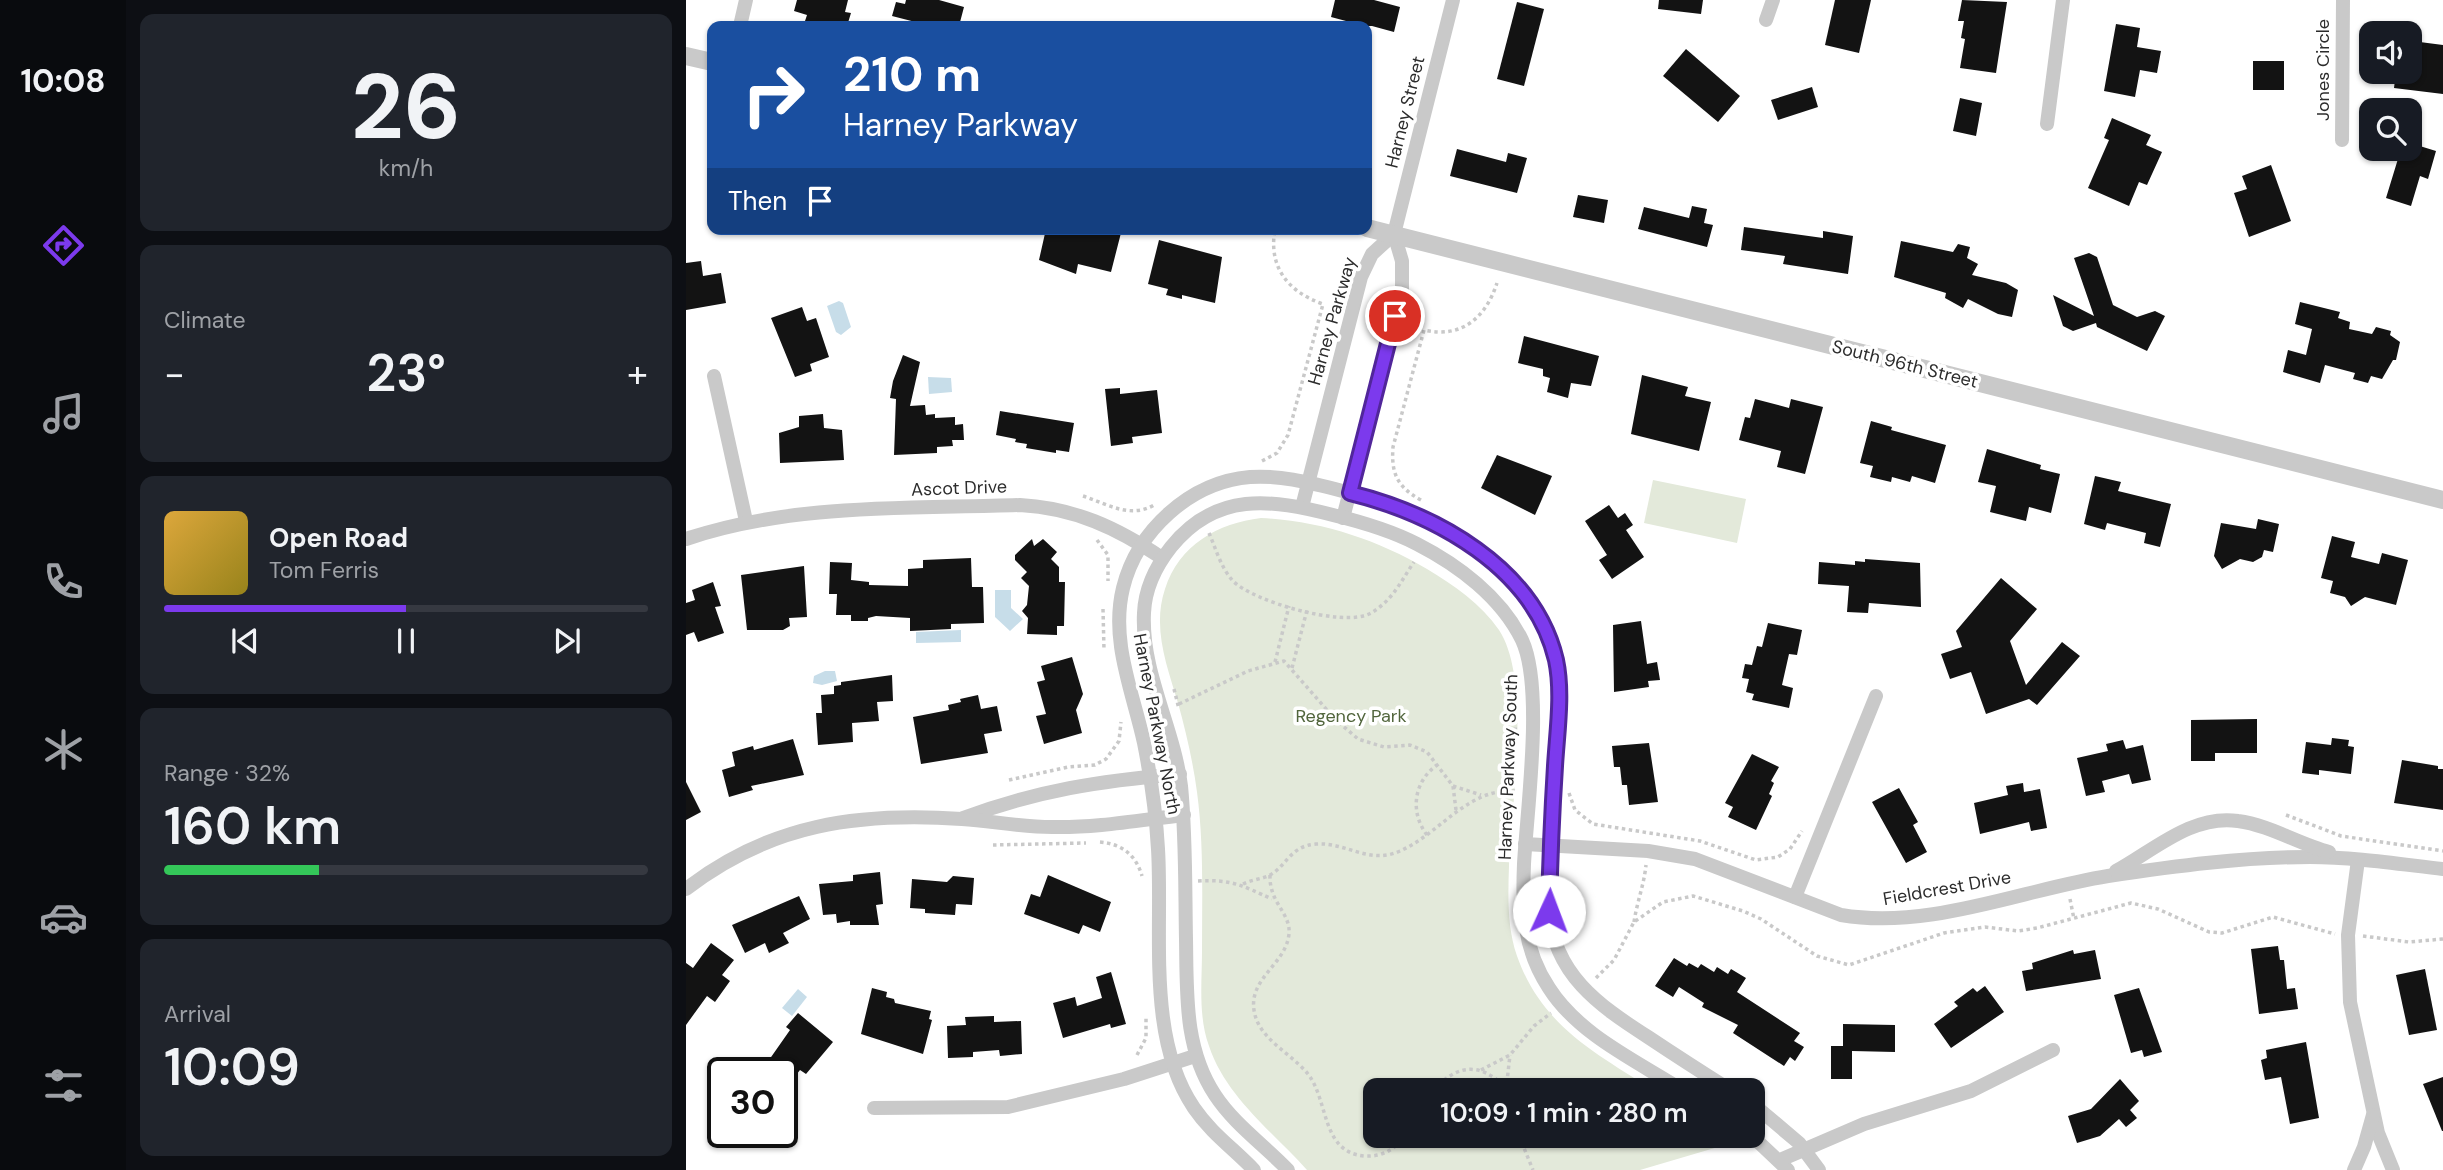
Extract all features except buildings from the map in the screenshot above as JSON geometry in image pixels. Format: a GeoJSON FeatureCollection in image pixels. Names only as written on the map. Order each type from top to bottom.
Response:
{"type":"FeatureCollection","features":[{"type":"Feature","properties":{"kind":"street"},"geometry":{"type":"LineString","coordinates":[[741,21],[746,0]]}},
{"type":"Feature","properties":{"kind":"street","name":"Harney Street"},"geometry":{"type":"LineString","coordinates":[[1394,234],[1453,0]]}},
{"type":"Feature","properties":{"kind":"street"},"geometry":{"type":"LineString","coordinates":[[1766,20],[1773,0]]}},
{"type":"Feature","properties":{"kind":"street"},"geometry":{"type":"LineString","coordinates":[[2047,124],[2063,0]]}},
{"type":"Feature","properties":{"kind":"street","name":"Jones Circle"},"geometry":{"type":"LineString","coordinates":[[2342,140],[2343,0]]}},
{"type":"Feature","properties":{"kind":"street"},"geometry":{"type":"LineString","coordinates":[[686,56],[707,61]]}},
{"type":"Feature","properties":{"kind":"street","name":"South 96th Street"},"geometry":{"type":"LineString","coordinates":[[1372,229],[2443,500]]}},
{"type":"Feature","properties":{"kind":"street"},"geometry":{"type":"LineString","coordinates":[[1343,518],[1402,291],[1402,261],[1394,234]]}},
{"type":"Feature","properties":{"kind":"street","name":"Harney Parkway"},"geometry":{"type":"LineString","coordinates":[[1302,507],[1361,278],[1372,254],[1394,234]]}},
{"type":"Feature","properties":{"kind":"street"},"geometry":{"type":"LineString","coordinates":[[714,376],[746,521]]}},
{"type":"Feature","properties":{"kind":"street","name":"Harney Parkway North"},"geometry":{"type":"LineString","coordinates":[[1254,1170],[1205,1123],[1191,1105],[1172,1064],[1163,1014],[1156,818],[1150,777],[1119,634],[1124,586],[1141,544],[1174,509],[1222,482],[1274,477],[1308,482],[1350,493]]}},
{"type":"Feature","properties":{"kind":"street"},"geometry":{"type":"LineString","coordinates":[[1350,493],[1406,510],[1451,533],[1484,556],[1509,577],[1546,631],[1556,662],[1559,707],[1551,845],[1550,928],[1570,974],[1592,1000],[1711,1078]]}},
{"type":"Feature","properties":{"kind":"street","name":"Harney Parkway North"},"geometry":{"type":"LineString","coordinates":[[1288,1170],[1224,1107],[1195,1056],[1186,987],[1184,814],[1180,774],[1147,655],[1144,632],[1147,593],[1162,558],[1189,529],[1230,506],[1271,501],[1302,507]]}},
{"type":"Feature","properties":{"kind":"street","name":"Ascot Drive"},"geometry":{"type":"LineString","coordinates":[[686,539],[746,521],[830,512],[1047,506],[1091,518],[1162,558]]}},
{"type":"Feature","properties":{"kind":"street","name":"Harney Parkway South"},"geometry":{"type":"LineString","coordinates":[[1302,507],[1397,534],[1437,555],[1491,596],[1523,641],[1531,666],[1533,707],[1525,844],[1525,933],[1548,988],[1575,1019],[1664,1078]]}},
{"type":"Feature","properties":{"kind":"street"},"geometry":{"type":"LineString","coordinates":[[1795,897],[1876,696]]}},
{"type":"Feature","properties":{"kind":"street"},"geometry":{"type":"LineString","coordinates":[[961,819],[1032,794],[1180,774]]}},
{"type":"Feature","properties":{"kind":"street"},"geometry":{"type":"LineString","coordinates":[[686,889],[741,852],[808,827],[881,818],[961,819],[1050,827],[1184,814]]}},
{"type":"Feature","properties":{"kind":"street","name":"Fieldcrest Drive"},"geometry":{"type":"LineString","coordinates":[[2107,876],[2174,836],[2217,821],[2238,821],[2358,860]]}},
{"type":"Feature","properties":{"kind":"street","name":"Fieldcrest Drive"},"geometry":{"type":"LineString","coordinates":[[1525,844],[1648,851],[1695,859],[1841,915],[1891,919],[1950,910],[2107,876],[2245,860],[2313,857],[2443,869]]}},
{"type":"Feature","properties":{"kind":"street"},"geometry":{"type":"LineString","coordinates":[[2358,860],[2348,935],[2350,1002],[2373,1113],[2393,1170]]}},
{"type":"Feature","properties":{"kind":"street"},"geometry":{"type":"LineString","coordinates":[[1765,1148],[1784,1165],[1804,1149],[1864,1124],[1971,1091],[2053,1050]]}},
{"type":"Feature","properties":{"kind":"street"},"geometry":{"type":"LineString","coordinates":[[874,1108],[1008,1107],[1040,1101],[1195,1056]]}},
{"type":"Feature","properties":{"kind":"street"},"geometry":{"type":"LineString","coordinates":[[1765,1113],[1804,1149],[1819,1170]]}},
{"type":"Feature","properties":{"kind":"street"},"geometry":{"type":"LineString","coordinates":[[2354,1170],[2364,1147],[2373,1113]]}},
{"type":"Feature","properties":{"kind":"path"},"geometry":{"type":"LineString","coordinates":[[1250,462],[1270,458],[1284,446],[1323,304],[1298,293],[1286,283],[1275,257],[1272,244],[1274,235]]}},
{"type":"Feature","properties":{"kind":"path"},"geometry":{"type":"LineString","coordinates":[[1425,502],[1400,486],[1391,464],[1424,330],[1444,333],[1465,328],[1483,312],[1497,283]]}},
{"type":"Feature","properties":{"kind":"path"},"geometry":{"type":"LineString","coordinates":[[1083,496],[1141,512],[1158,501]]}},
{"type":"Feature","properties":{"kind":"path"},"geometry":{"type":"LineString","coordinates":[[1203,538],[1218,529]]}},
{"type":"Feature","properties":{"kind":"path"},"geometry":{"type":"LineString","coordinates":[[1209,533],[1222,566],[1233,580],[1248,592],[1338,618],[1366,615],[1388,600],[1414,562]]}},
{"type":"Feature","properties":{"kind":"path"},"geometry":{"type":"LineString","coordinates":[[1407,557],[1424,567]]}},
{"type":"Feature","properties":{"kind":"path"},"geometry":{"type":"LineString","coordinates":[[1275,662],[1289,606]]}},
{"type":"Feature","properties":{"kind":"path"},"geometry":{"type":"LineString","coordinates":[[1292,668],[1307,610]]}},
{"type":"Feature","properties":{"kind":"path"},"geometry":{"type":"LineString","coordinates":[[1172,683],[1178,705],[1229,680],[1284,661],[1335,719],[1358,739],[1384,747],[1410,744],[1419,747],[1453,786],[1456,810]]}},
{"type":"Feature","properties":{"kind":"path"},"geometry":{"type":"LineString","coordinates":[[1453,786],[1481,795],[1513,791],[1516,705]]}},
{"type":"Feature","properties":{"kind":"path"},"geometry":{"type":"LineString","coordinates":[[1009,780],[1068,767],[1096,765],[1106,758],[1119,741],[1121,718]]}},
{"type":"Feature","properties":{"kind":"path"},"geometry":{"type":"LineString","coordinates":[[1427,835],[1420,826],[1415,806],[1421,783],[1437,765]]}},
{"type":"Feature","properties":{"kind":"path"},"geometry":{"type":"LineString","coordinates":[[1569,786],[1575,810],[1593,824],[1700,841],[1756,860],[1778,858],[1790,849],[1802,831]]}},
{"type":"Feature","properties":{"kind":"path"},"geometry":{"type":"LineString","coordinates":[[1243,884],[1269,875],[1292,853],[1305,846],[1319,844],[1362,855],[1387,856],[1427,835],[1456,810],[1470,806],[1481,795]]}},
{"type":"Feature","properties":{"kind":"path"},"geometry":{"type":"LineString","coordinates":[[2286,815],[2341,836],[2443,851]]}},
{"type":"Feature","properties":{"kind":"path"},"geometry":{"type":"LineString","coordinates":[[993,845],[1111,843],[1132,855],[1144,882]]}},
{"type":"Feature","properties":{"kind":"path"},"geometry":{"type":"LineString","coordinates":[[1269,875],[1272,899]]}},
{"type":"Feature","properties":{"kind":"path"},"geometry":{"type":"LineString","coordinates":[[1202,894],[1202,880],[1243,884],[1272,899],[1287,919],[1290,930],[1283,956],[1257,986],[1253,999],[1258,1023],[1265,1035],[1310,1077],[1318,1091],[1329,1130],[1343,1149],[1365,1156],[1386,1154],[1393,1148]]}},
{"type":"Feature","properties":{"kind":"path"},"geometry":{"type":"LineString","coordinates":[[1594,981],[1614,960],[1634,922],[1637,903],[1643,892]]}},
{"type":"Feature","properties":{"kind":"path"},"geometry":{"type":"LineString","coordinates":[[1634,922],[1663,902],[1693,896],[1710,899],[1761,919],[1817,956],[1849,965],[1944,933],[1984,927],[2028,930],[2131,903],[2158,909],[2209,932],[2222,933],[2273,917],[2291,920],[2327,934],[2409,942],[2441,939],[2443,933]]}},
{"type":"Feature","properties":{"kind":"path"},"geometry":{"type":"LineString","coordinates":[[1447,1078],[1453,1072],[1481,1070],[1510,1055],[1549,1015]]}},
{"type":"Feature","properties":{"kind":"path"},"geometry":{"type":"LineString","coordinates":[[1507,1078],[1510,1055]]}},
{"type":"Feature","properties":{"kind":"path"},"geometry":{"type":"LineString","coordinates":[[1481,1070],[1496,1078]]}},
{"type":"Feature","properties":{"kind":"path"},"geometry":{"type":"LineString","coordinates":[[1524,1148],[1532,1170]]}},
{"type":"Feature","properties":{"kind":"green space"},"geometry":{"type":"Polygon","coordinates":[[[1653,480],[1746,499],[1737,543],[1644,523],[1653,480]]]}},
{"type":"Feature","properties":{"kind":"green space","name":"Regency Park"},"geometry":{"type":"Polygon","coordinates":[[[1261,518],[1305,523],[1368,540],[1408,558],[1457,588],[1484,612],[1499,630],[1509,652],[1515,680],[1517,711],[1508,888],[1510,923],[1517,956],[1540,1001],[1555,1019],[1572,1035],[1634,1078],[1363,1078],[1363,1148],[1715,1148],[1640,1170],[1307,1170],[1238,1097],[1217,1064],[1203,1023],[1199,812],[1189,747],[1162,647],[1160,618],[1165,589],[1180,560],[1202,539],[1215,531],[1261,518]]]}},
{"type":"Feature","properties":{"kind":"water"},"geometry":{"type":"Polygon","coordinates":[[[839,301],[843,303],[851,327],[841,335],[836,332],[827,306],[839,301]]]}},
{"type":"Feature","properties":{"kind":"water"},"geometry":{"type":"Polygon","coordinates":[[[928,377],[951,378],[952,392],[929,394],[928,377]]]}},
{"type":"Feature","properties":{"kind":"water"},"geometry":{"type":"Polygon","coordinates":[[[995,590],[1011,590],[1011,608],[1023,619],[1010,631],[995,617],[995,590]]]}},
{"type":"Feature","properties":{"kind":"water"},"geometry":{"type":"Polygon","coordinates":[[[961,630],[961,642],[916,643],[916,632],[961,630]]]}},
{"type":"Feature","properties":{"kind":"water"},"geometry":{"type":"Polygon","coordinates":[[[825,671],[835,671],[837,681],[822,685],[813,683],[814,676],[825,671]]]}},
{"type":"Feature","properties":{"kind":"water"},"geometry":{"type":"Polygon","coordinates":[[[798,989],[807,997],[792,1016],[782,1008],[798,989]]]}},
{"type":"Feature","properties":{"kind":"route"},"geometry":{"type":"LineString","coordinates":[[1395,316],[1350,493],[1406,510],[1468,544],[1509,577],[1529,602],[1546,631],[1556,662],[1559,707],[1549,911]]}}]}
